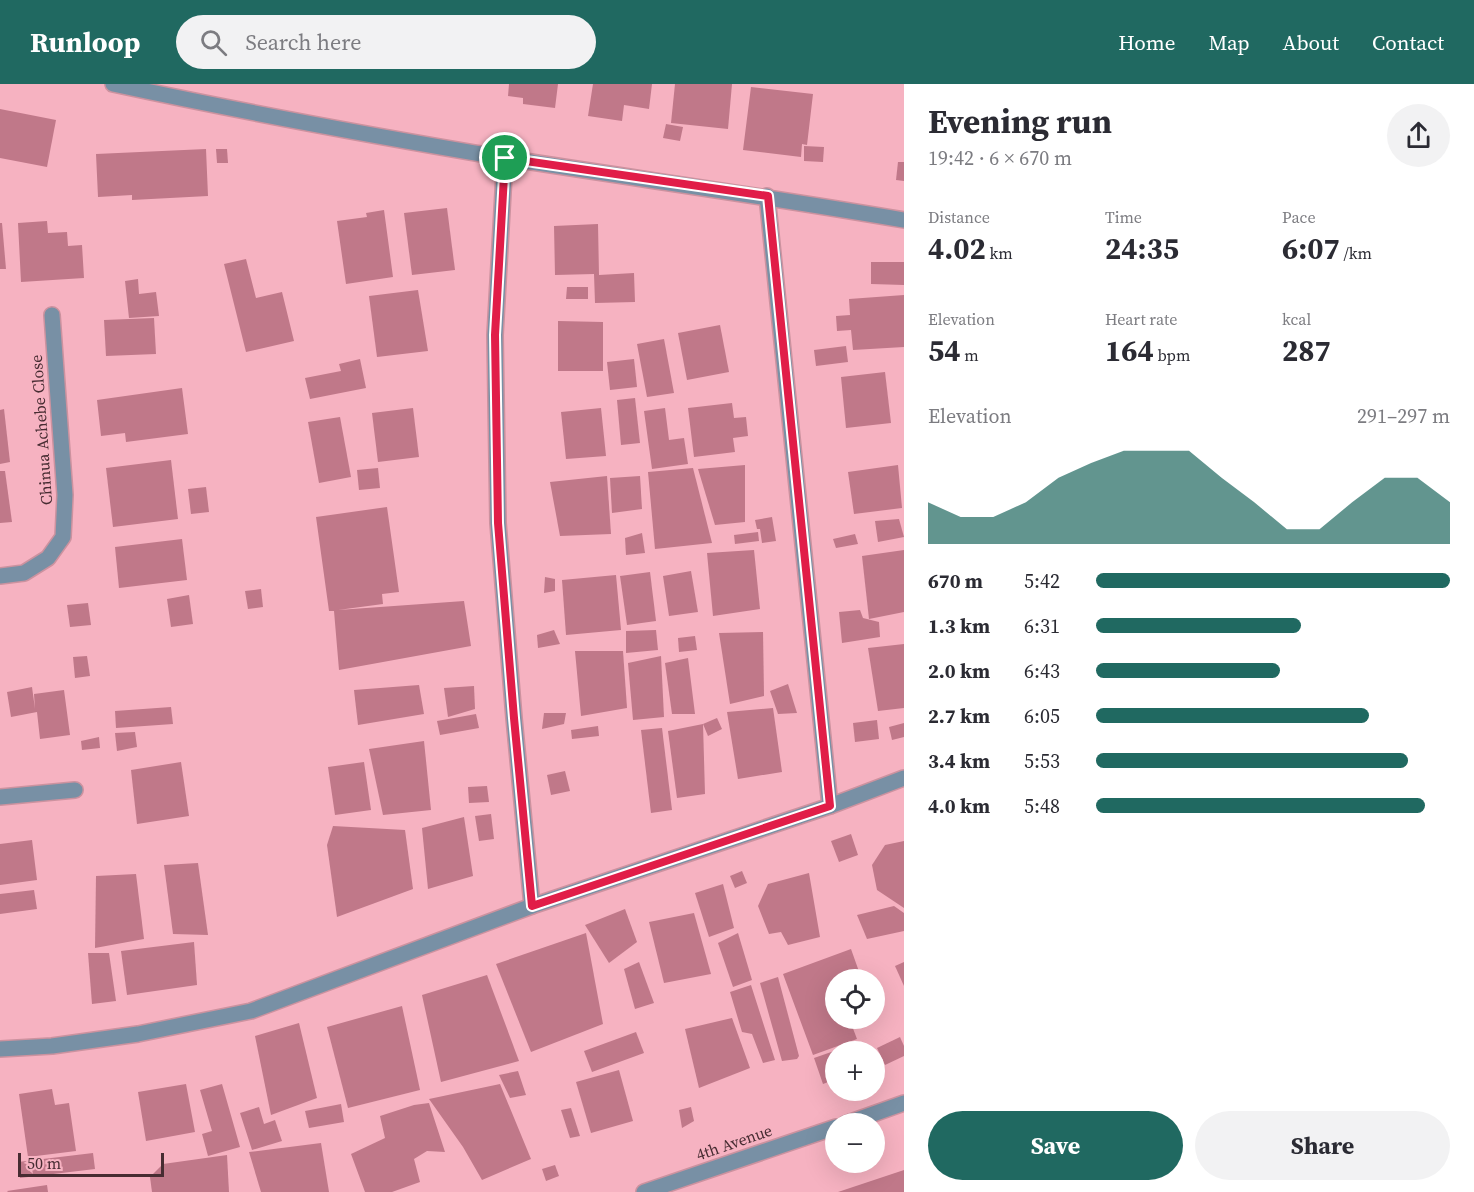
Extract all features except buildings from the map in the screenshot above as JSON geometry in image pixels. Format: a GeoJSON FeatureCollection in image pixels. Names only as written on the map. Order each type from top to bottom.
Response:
{"type":"FeatureCollection","features":[{"type":"Feature","properties":{"kind":"street"},"geometry":{"type":"LineString","coordinates":[[113,84],[234,110],[505,158],[768,196],[904,220]]}},
{"type":"Feature","properties":{"kind":"street"},"geometry":{"type":"LineString","coordinates":[[505,158],[495,335],[498,523],[532,906]]}},
{"type":"Feature","properties":{"kind":"street"},"geometry":{"type":"LineString","coordinates":[[768,196],[830,806]]}},
{"type":"Feature","properties":{"kind":"street","name":"Chinua Achebe Close"},"geometry":{"type":"LineString","coordinates":[[0,576],[24,573],[48,558],[63,537],[65,495],[52,315]]}},
{"type":"Feature","properties":{"kind":"street"},"geometry":{"type":"LineString","coordinates":[[0,1049],[52,1046],[138,1034],[251,1011],[532,906],[830,806],[904,778]]}},
{"type":"Feature","properties":{"kind":"street"},"geometry":{"type":"LineString","coordinates":[[0,797],[75,790]]}},
{"type":"Feature","properties":{"kind":"street"},"geometry":{"type":"LineString","coordinates":[[876,1113],[904,1103]]}},
{"type":"Feature","properties":{"kind":"street","name":"4th Avenue"},"geometry":{"type":"LineString","coordinates":[[644,1192],[825,1131]]}},
{"type":"Feature","properties":{"kind":"route"},"geometry":{"type":"LineString","coordinates":[[505,158],[768,196],[830,806],[532,906],[498,523],[495,440],[495,335],[505,158]]}}]}
